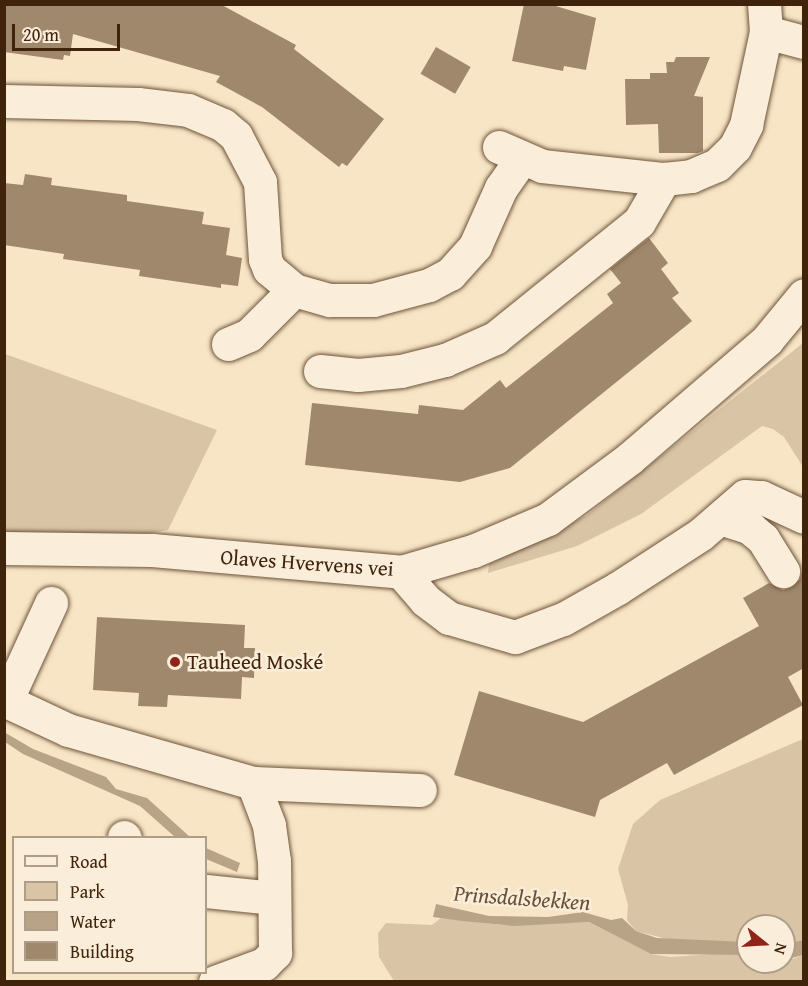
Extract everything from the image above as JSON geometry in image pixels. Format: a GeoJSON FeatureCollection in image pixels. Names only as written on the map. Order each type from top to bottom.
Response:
{"type":"FeatureCollection","features":[{"type":"Feature","properties":{"kind":"street"},"geometry":{"type":"LineString","coordinates":[[4,100],[138,104],[188,110],[223,125],[236,136],[260,182],[265,259],[270,269],[294,290],[330,300],[373,300],[429,285],[450,274],[475,246],[501,188],[510,153],[542,166],[664,179],[692,176],[717,165],[735,147],[754,99],[765,18],[804,42]]}},
{"type":"Feature","properties":{"kind":"street"},"geometry":{"type":"LineString","coordinates":[[320,371],[358,375],[423,367],[495,338],[639,222],[664,179]]}},
{"type":"Feature","properties":{"kind":"street"},"geometry":{"type":"LineString","coordinates":[[228,344],[249,335],[294,290]]}},
{"type":"Feature","properties":{"kind":"street","name":"Olaves Hvervens vei"},"geometry":{"type":"LineString","coordinates":[[4,548],[152,550],[400,572],[473,551],[548,519],[630,458],[767,340],[804,295]]}},
{"type":"Feature","properties":{"kind":"street"},"geometry":{"type":"LineString","coordinates":[[400,572],[425,600],[448,618],[515,637],[563,619],[610,592],[720,518],[745,496],[760,497],[804,517]]}},
{"type":"Feature","properties":{"kind":"street"},"geometry":{"type":"LineString","coordinates":[[720,518],[750,528],[763,539],[783,571]]}},
{"type":"Feature","properties":{"kind":"street"},"geometry":{"type":"LineString","coordinates":[[51,603],[5,701],[68,730],[253,783],[420,790]]}},
{"type":"Feature","properties":{"kind":"street"},"geometry":{"type":"LineString","coordinates":[[216,981],[264,964],[275,953],[269,825],[253,783]]}},
{"type":"Feature","properties":{"kind":"street"},"geometry":{"type":"LineString","coordinates":[[207,891],[274,898]]}},
{"type":"Feature","properties":{"kind":"green space"},"geometry":{"type":"Polygon","coordinates":[[[803,343],[803,467],[784,437],[773,429],[762,426],[641,514],[577,546],[488,573],[489,564],[586,516],[803,343]]]}},
{"type":"Feature","properties":{"kind":"green space"},"geometry":{"type":"Polygon","coordinates":[[[5,354],[217,430],[168,530],[5,556],[5,354]]]}},
{"type":"Feature","properties":{"kind":"green space"},"geometry":{"type":"Polygon","coordinates":[[[803,739],[803,940],[796,941],[796,914],[736,914],[736,942],[671,940],[636,931],[627,920],[628,905],[618,869],[633,824],[660,800],[803,739]]]}},
{"type":"Feature","properties":{"kind":"green space"},"geometry":{"type":"Polygon","coordinates":[[[441,918],[502,925],[589,922],[651,954],[670,957],[736,954],[736,974],[796,974],[796,958],[803,955],[803,981],[394,981],[379,957],[378,933],[386,923],[432,925],[441,918]]]}},
{"type":"Feature","properties":{"kind":"water"},"geometry":{"type":"Polygon","coordinates":[[[4,732],[33,749],[106,777],[116,789],[147,798],[189,836],[174,836],[140,806],[23,754],[5,742],[4,732]]]}},
{"type":"Feature","properties":{"kind":"water"},"geometry":{"type":"Polygon","coordinates":[[[207,848],[240,863],[237,872],[207,859],[207,848]]]}},
{"type":"Feature","properties":{"kind":"water"},"geometry":{"type":"Polygon","coordinates":[[[436,904],[489,916],[548,917],[583,912],[611,920],[622,918],[636,931],[657,938],[736,941],[736,955],[651,954],[589,922],[514,926],[433,917],[436,904]]]}},
{"type":"Feature","properties":{"kind":"water"},"geometry":{"type":"Polygon","coordinates":[[[803,940],[803,955],[796,957],[796,941],[803,940]]]}},
{"type":"Feature","properties":{"kind":"building"},"geometry":{"type":"Polygon","coordinates":[[[4,4],[220,4],[296,45],[294,49],[384,119],[347,166],[342,163],[339,167],[262,107],[216,82],[220,76],[73,34],[70,56],[64,55],[63,60],[4,52],[4,4]]]}},
{"type":"Feature","properties":{"kind":"building"},"geometry":{"type":"Polygon","coordinates":[[[524,4],[549,4],[596,18],[586,70],[564,66],[563,71],[512,61],[524,4]]]}},
{"type":"Feature","properties":{"kind":"building"},"geometry":{"type":"Polygon","coordinates":[[[436,47],[471,67],[455,94],[420,74],[436,47]]]}},
{"type":"Feature","properties":{"kind":"building"},"geometry":{"type":"Polygon","coordinates":[[[676,57],[710,57],[694,96],[703,97],[703,151],[698,153],[659,153],[658,124],[626,125],[625,79],[650,79],[650,73],[667,73],[666,62],[674,62],[676,57]]]}},
{"type":"Feature","properties":{"kind":"building"},"geometry":{"type":"Polygon","coordinates":[[[25,174],[52,178],[51,185],[127,195],[127,201],[204,212],[202,224],[230,228],[226,255],[242,258],[238,286],[221,284],[221,288],[139,276],[140,270],[63,259],[64,254],[4,245],[4,183],[23,185],[25,174]]]}},
{"type":"Feature","properties":{"kind":"building"},"geometry":{"type":"Polygon","coordinates":[[[649,238],[668,263],[661,269],[679,293],[672,298],[692,321],[510,468],[460,482],[305,465],[312,403],[418,414],[419,405],[463,410],[500,380],[506,388],[613,303],[607,294],[621,283],[610,269],[649,238]]]}},
{"type":"Feature","properties":{"kind":"building"},"geometry":{"type":"Polygon","coordinates":[[[804,565],[804,668],[788,677],[803,705],[674,775],[667,763],[600,800],[595,817],[454,775],[479,691],[583,722],[759,626],[743,598],[769,583],[783,590],[792,587],[800,579],[804,565]]]}},
{"type":"Feature","properties":{"kind":"building","name":"Tauheed Moské"},"geometry":{"type":"Polygon","coordinates":[[[97,617],[245,625],[244,648],[255,648],[254,678],[242,677],[241,699],[168,695],[167,707],[138,706],[139,693],[93,690],[97,617]]]}},
{"type":"Feature","properties":{"kind":"place","name":"Tauheed Moské"},"geometry":{"type":"Point","coordinates":[175,662]}},
{"type":"Feature","properties":{"kind":"water label","name":"Prinsdalsbekken"},"geometry":{"type":"Point","coordinates":[522,898]}}]}
